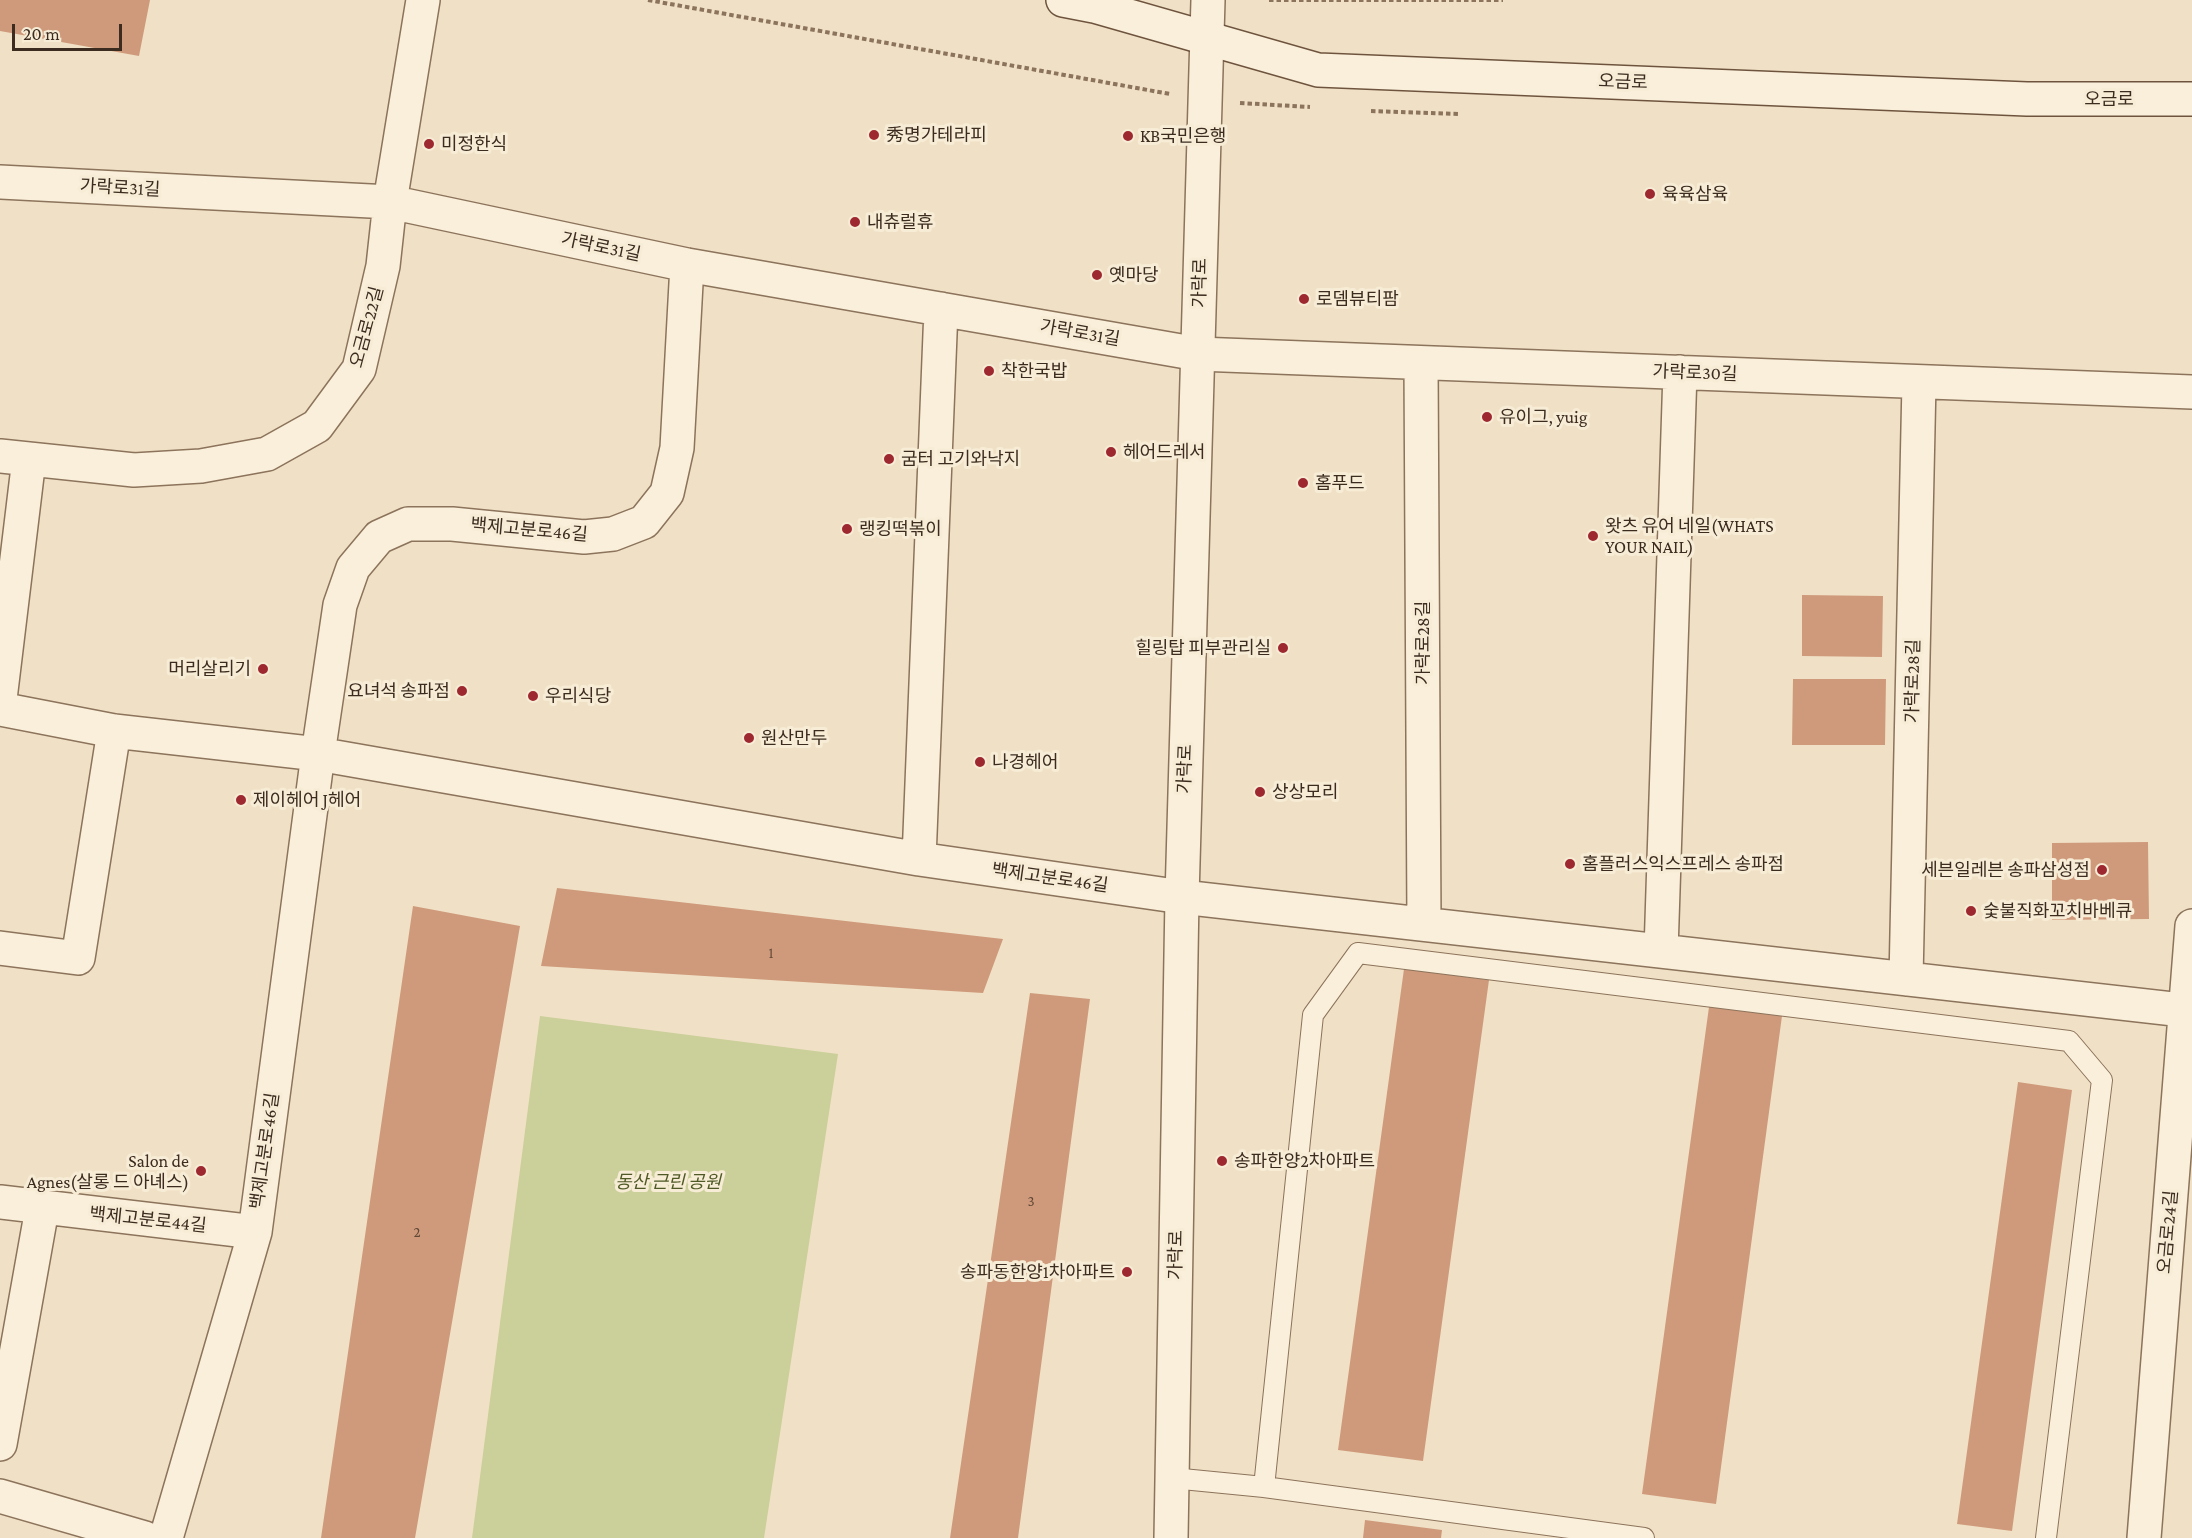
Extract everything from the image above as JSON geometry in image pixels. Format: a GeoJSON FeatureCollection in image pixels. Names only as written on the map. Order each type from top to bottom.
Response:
{"type":"FeatureCollection","features":[{"type":"Feature","properties":{"kind":"street","name":"오금로22길"},"geometry":{"type":"LineString","coordinates":[[14,458],[134,470],[201,466],[267,454],[317,426],[359,369],[383,266],[390,202],[423,0]]}},
{"type":"Feature","properties":{"kind":"street","name":"오금로"},"geometry":{"type":"LineString","coordinates":[[1063,0],[1094,6],[1318,70],[2027,99],[2192,99]]}},
{"type":"Feature","properties":{"kind":"street","name":"가락로"},"geometry":{"type":"LineString","coordinates":[[1171,1538],[1182,897],[1208,0]]}},
{"type":"Feature","properties":{"kind":"street","name":"가락로31길"},"geometry":{"type":"LineString","coordinates":[[0,182],[390,202],[687,265],[1198,354]]}},
{"type":"Feature","properties":{"kind":"street","name":"백제고분로46길"},"geometry":{"type":"LineString","coordinates":[[166,1538],[255,1232],[339,605],[352,568],[379,537],[408,524],[452,524],[585,537],[613,534],[644,522],[667,493],[677,448],[687,265]]}},
{"type":"Feature","properties":{"kind":"street"},"geometry":{"type":"LineString","coordinates":[[919,859],[941,309]]}},
{"type":"Feature","properties":{"kind":"street","name":"가락로30길"},"geometry":{"type":"LineString","coordinates":[[1198,354],[2192,392]]}},
{"type":"Feature","properties":{"kind":"street","name":"가락로28길"},"geometry":{"type":"LineString","coordinates":[[1421,363],[1424,924]]}},
{"type":"Feature","properties":{"kind":"street"},"geometry":{"type":"LineString","coordinates":[[1661,951],[1680,372]]}},
{"type":"Feature","properties":{"kind":"street","name":"가락로28길"},"geometry":{"type":"LineString","coordinates":[[1906,979],[1919,382]]}},
{"type":"Feature","properties":{"kind":"street"},"geometry":{"type":"LineString","coordinates":[[0,699],[14,458]]}},
{"type":"Feature","properties":{"kind":"street","name":"백제고분로46길"},"geometry":{"type":"LineString","coordinates":[[0,709],[114,730],[318,754],[919,859],[1182,897]]}},
{"type":"Feature","properties":{"kind":"street"},"geometry":{"type":"LineString","coordinates":[[0,948],[78,958],[114,730]]}},
{"type":"Feature","properties":{"kind":"street"},"geometry":{"type":"LineString","coordinates":[[1182,897],[2189,1011]]}},
{"type":"Feature","properties":{"kind":"street","name":"오금로24길"},"geometry":{"type":"LineString","coordinates":[[2144,1538],[2189,1011],[2192,926]]}},
{"type":"Feature","properties":{"kind":"street","name":"백제고분로44길"},"geometry":{"type":"LineString","coordinates":[[0,1202],[42,1209],[255,1232]]}},
{"type":"Feature","properties":{"kind":"street"},"geometry":{"type":"LineString","coordinates":[[0,1444],[42,1209]]}},
{"type":"Feature","properties":{"kind":"street"},"geometry":{"type":"LineString","coordinates":[[0,1496],[145,1538]]}},
{"type":"Feature","properties":{"kind":"lane"},"geometry":{"type":"LineString","coordinates":[[1264,1487],[1313,1015],[1358,953],[2069,1041],[2102,1080],[2046,1538]]}},
{"type":"Feature","properties":{"kind":"lane"},"geometry":{"type":"LineString","coordinates":[[1172,1478],[1264,1487],[1644,1538]]}},
{"type":"Feature","properties":{"kind":"path"},"geometry":{"type":"LineString","coordinates":[[1269,0],[1503,0]]}},
{"type":"Feature","properties":{"kind":"green space","name":"동산 근린 공원"},"geometry":{"type":"Polygon","coordinates":[[[540,1016],[838,1054],[764,1538],[472,1538],[540,1016]]]}},
{"type":"Feature","properties":{"kind":"building"},"geometry":{"type":"Polygon","coordinates":[[[0,0],[150,0],[139,56],[0,31],[0,0]]]}},
{"type":"Feature","properties":{"kind":"building"},"geometry":{"type":"Polygon","coordinates":[[[1802,595],[1883,596],[1882,657],[1802,656],[1802,595]]]}},
{"type":"Feature","properties":{"kind":"building"},"geometry":{"type":"Polygon","coordinates":[[[1793,679],[1886,679],[1885,745],[1792,745],[1793,679]]]}},
{"type":"Feature","properties":{"kind":"building"},"geometry":{"type":"Polygon","coordinates":[[[2148,842],[2149,919],[2052,920],[2052,843],[2148,842]]]}},
{"type":"Feature","properties":{"kind":"building"},"geometry":{"type":"Polygon","coordinates":[[[557,888],[1003,939],[983,993],[541,966],[557,888]]]}},
{"type":"Feature","properties":{"kind":"building"},"geometry":{"type":"Polygon","coordinates":[[[413,906],[520,926],[415,1538],[321,1538],[413,906]]]}},
{"type":"Feature","properties":{"kind":"building"},"geometry":{"type":"Polygon","coordinates":[[[1404,969],[1489,980],[1423,1461],[1338,1450],[1404,969]]]}},
{"type":"Feature","properties":{"kind":"building"},"geometry":{"type":"Polygon","coordinates":[[[1030,993],[1090,999],[1018,1538],[950,1538],[1030,993]]]}},
{"type":"Feature","properties":{"kind":"building"},"geometry":{"type":"Polygon","coordinates":[[[1709,1007],[1782,1016],[1716,1504],[1642,1494],[1709,1007]]]}},
{"type":"Feature","properties":{"kind":"building"},"geometry":{"type":"Polygon","coordinates":[[[2018,1082],[2072,1090],[2012,1531],[1957,1524],[2018,1082]]]}},
{"type":"Feature","properties":{"kind":"building"},"geometry":{"type":"Polygon","coordinates":[[[1365,1520],[1442,1530],[1441,1538],[1363,1538],[1365,1520]]]}},
{"type":"Feature","properties":{"kind":"place","name":"秀명가테라피"},"geometry":{"type":"Point","coordinates":[874,135]}},
{"type":"Feature","properties":{"kind":"place","name":"KB국민은행"},"geometry":{"type":"Point","coordinates":[1128,136]}},
{"type":"Feature","properties":{"kind":"place","name":"미정한식"},"geometry":{"type":"Point","coordinates":[429,144]}},
{"type":"Feature","properties":{"kind":"place","name":"육육삼육"},"geometry":{"type":"Point","coordinates":[1650,194]}},
{"type":"Feature","properties":{"kind":"place","name":"내츄럴휴"},"geometry":{"type":"Point","coordinates":[855,222]}},
{"type":"Feature","properties":{"kind":"place","name":"옛마당"},"geometry":{"type":"Point","coordinates":[1097,275]}},
{"type":"Feature","properties":{"kind":"place","name":"로뎀뷰티팜"},"geometry":{"type":"Point","coordinates":[1304,299]}},
{"type":"Feature","properties":{"kind":"place","name":"착한국밥"},"geometry":{"type":"Point","coordinates":[989,371]}},
{"type":"Feature","properties":{"kind":"place","name":"유이그, yuig"},"geometry":{"type":"Point","coordinates":[1487,417]}},
{"type":"Feature","properties":{"kind":"place","name":"헤어드레서"},"geometry":{"type":"Point","coordinates":[1111,452]}},
{"type":"Feature","properties":{"kind":"place","name":"굼터 고기와낙지"},"geometry":{"type":"Point","coordinates":[889,459]}},
{"type":"Feature","properties":{"kind":"place","name":"홈푸드"},"geometry":{"type":"Point","coordinates":[1303,483]}},
{"type":"Feature","properties":{"kind":"place","name":"랭킹떡볶이"},"geometry":{"type":"Point","coordinates":[847,529]}},
{"type":"Feature","properties":{"kind":"place","name":"왓츠 유어 네일(WHATS YOUR NAIL)"},"geometry":{"type":"Point","coordinates":[1593,536]}},
{"type":"Feature","properties":{"kind":"place","name":"힐링탑 피부관리실"},"geometry":{"type":"Point","coordinates":[1283,648]}},
{"type":"Feature","properties":{"kind":"place","name":"머리살리기"},"geometry":{"type":"Point","coordinates":[263,669]}},
{"type":"Feature","properties":{"kind":"place","name":"요녀석 송파점"},"geometry":{"type":"Point","coordinates":[462,691]}},
{"type":"Feature","properties":{"kind":"place","name":"우리식당"},"geometry":{"type":"Point","coordinates":[533,696]}},
{"type":"Feature","properties":{"kind":"place","name":"원산만두"},"geometry":{"type":"Point","coordinates":[749,738]}},
{"type":"Feature","properties":{"kind":"place","name":"나경헤어"},"geometry":{"type":"Point","coordinates":[980,762]}},
{"type":"Feature","properties":{"kind":"place","name":"상상모리"},"geometry":{"type":"Point","coordinates":[1260,792]}},
{"type":"Feature","properties":{"kind":"place","name":"제이헤어 J헤어"},"geometry":{"type":"Point","coordinates":[241,800]}},
{"type":"Feature","properties":{"kind":"place","name":"홈플러스익스프레스 송파점"},"geometry":{"type":"Point","coordinates":[1570,864]}},
{"type":"Feature","properties":{"kind":"place","name":"세븐일레븐 송파삼성점"},"geometry":{"type":"Point","coordinates":[2102,870]}},
{"type":"Feature","properties":{"kind":"place","name":"숯불직화꼬치바베큐"},"geometry":{"type":"Point","coordinates":[1971,911]}},
{"type":"Feature","properties":{"kind":"place","name":"송파한양2차아파트"},"geometry":{"type":"Point","coordinates":[1222,1161]}},
{"type":"Feature","properties":{"kind":"place","name":"Salon de Agnes(살롱 드 아녜스)"},"geometry":{"type":"Point","coordinates":[201,1171]}},
{"type":"Feature","properties":{"kind":"place","name":"송파동한양1차아파트"},"geometry":{"type":"Point","coordinates":[1127,1272]}}]}
